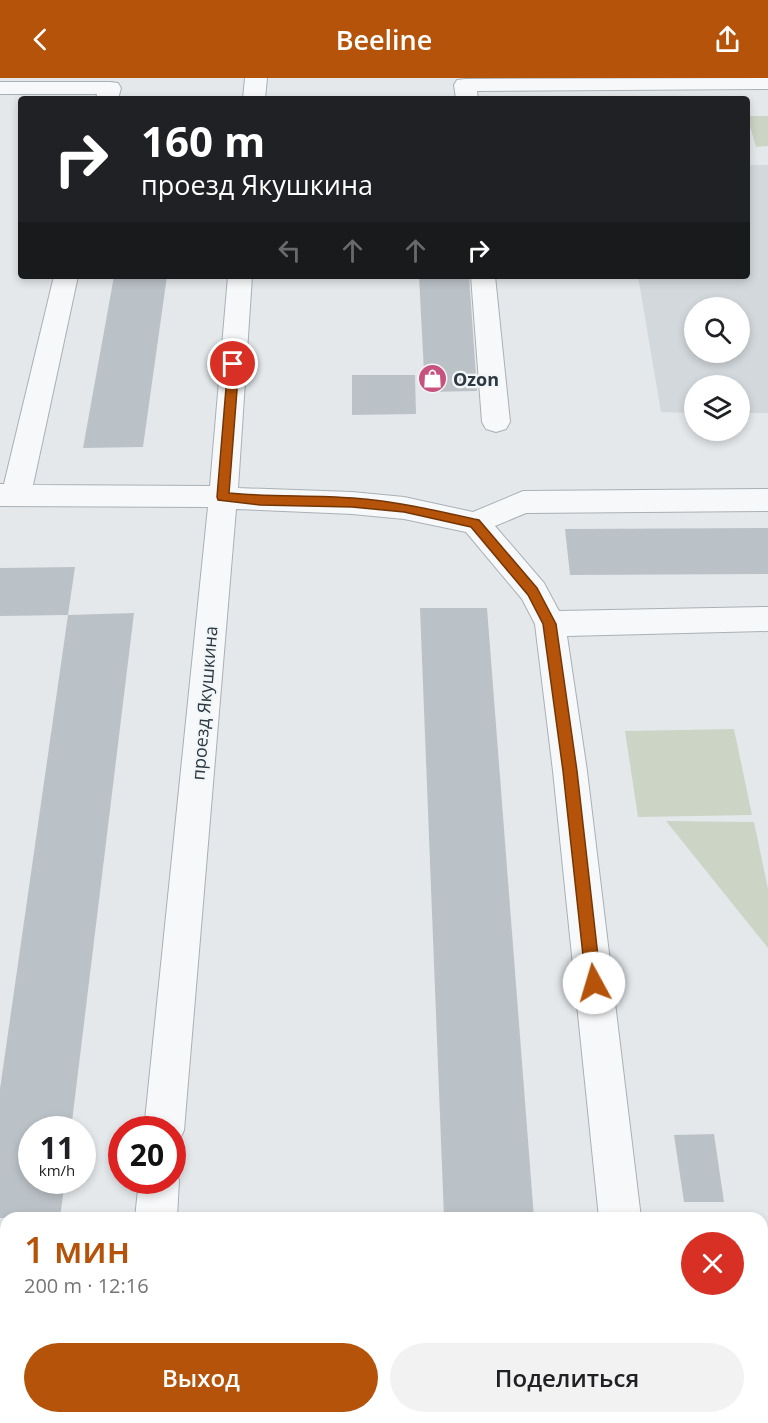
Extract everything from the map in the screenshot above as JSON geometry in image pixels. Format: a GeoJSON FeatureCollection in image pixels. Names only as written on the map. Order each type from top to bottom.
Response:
{"type":"FeatureCollection","features":[{"type":"Feature","properties":{"kind":"street"},"geometry":{"type":"LineString","coordinates":[[254,96],[256,78]]}},
{"type":"Feature","properties":{"kind":"street"},"geometry":{"type":"LineString","coordinates":[[467,96],[465,85],[768,83]]}},
{"type":"Feature","properties":{"kind":"street"},"geometry":{"type":"LineString","coordinates":[[0,88],[110,88],[108,96]]}},
{"type":"Feature","properties":{"kind":"street"},"geometry":{"type":"LineString","coordinates":[[65,279],[8,495],[223,497],[260,501],[352,502],[404,508],[474,523],[523,502],[768,500]]}},
{"type":"Feature","properties":{"kind":"street","name":"проезд Якушкина"},"geometry":{"type":"LineString","coordinates":[[165,1116],[223,497],[240,279]]}},
{"type":"Feature","properties":{"kind":"street"},"geometry":{"type":"LineString","coordinates":[[483,279],[496,422]]}},
{"type":"Feature","properties":{"kind":"street"},"geometry":{"type":"LineString","coordinates":[[474,523],[532,591],[550,624],[570,771],[619,1212]]}},
{"type":"Feature","properties":{"kind":"street"},"geometry":{"type":"LineString","coordinates":[[550,624],[768,619]]}},
{"type":"Feature","properties":{"kind":"street"},"geometry":{"type":"LineString","coordinates":[[156,1212],[158,1194]]}},
{"type":"Feature","properties":{"kind":"shaded area"},"geometry":{"type":"Polygon","coordinates":[[[750,165],[768,165],[768,413],[750,413],[750,375],[684,375],[684,413],[661,412],[639,279],[750,279],[750,165]]]}},
{"type":"Feature","properties":{"kind":"green space"},"geometry":{"type":"Polygon","coordinates":[[[750,116],[768,116],[768,146],[756,147],[750,126],[750,116]]]}},
{"type":"Feature","properties":{"kind":"green space"},"geometry":{"type":"Polygon","coordinates":[[[734,729],[752,815],[638,817],[625,731],[734,729]]]}},
{"type":"Feature","properties":{"kind":"green space"},"geometry":{"type":"Polygon","coordinates":[[[666,821],[754,822],[768,889],[768,948],[666,821]]]}},
{"type":"Feature","properties":{"kind":"building"},"geometry":{"type":"Polygon","coordinates":[[[113,279],[167,279],[143,447],[83,448],[113,279]]]}},
{"type":"Feature","properties":{"kind":"building"},"geometry":{"type":"Polygon","coordinates":[[[419,279],[469,279],[477,391],[425,392],[419,279]]]}},
{"type":"Feature","properties":{"kind":"building"},"geometry":{"type":"Polygon","coordinates":[[[352,375],[415,375],[416,414],[352,415],[352,375]]]}},
{"type":"Feature","properties":{"kind":"building"},"geometry":{"type":"Polygon","coordinates":[[[768,528],[768,574],[570,575],[565,529],[768,528]]]}},
{"type":"Feature","properties":{"kind":"building"},"geometry":{"type":"Polygon","coordinates":[[[75,567],[68,615],[0,616],[0,568],[75,567]]]}},
{"type":"Feature","properties":{"kind":"building"},"geometry":{"type":"Polygon","coordinates":[[[420,608],[487,608],[534,1212],[444,1212],[420,608]]]}},
{"type":"Feature","properties":{"kind":"building"},"geometry":{"type":"Polygon","coordinates":[[[134,613],[73,1116],[18,1116],[18,1194],[63,1194],[61,1212],[0,1212],[0,1089],[68,615],[134,613]]]}},
{"type":"Feature","properties":{"kind":"building"},"geometry":{"type":"Polygon","coordinates":[[[714,1134],[724,1202],[684,1202],[674,1135],[714,1134]]]}},
{"type":"Feature","properties":{"kind":"place","name":"Ozon"},"geometry":{"type":"Point","coordinates":[432,379]}},
{"type":"Feature","properties":{"kind":"route"},"geometry":{"type":"LineString","coordinates":[[233,364],[223,497],[260,501],[352,502],[404,508],[474,523],[532,591],[550,624],[570,771],[594,983]]}}]}
